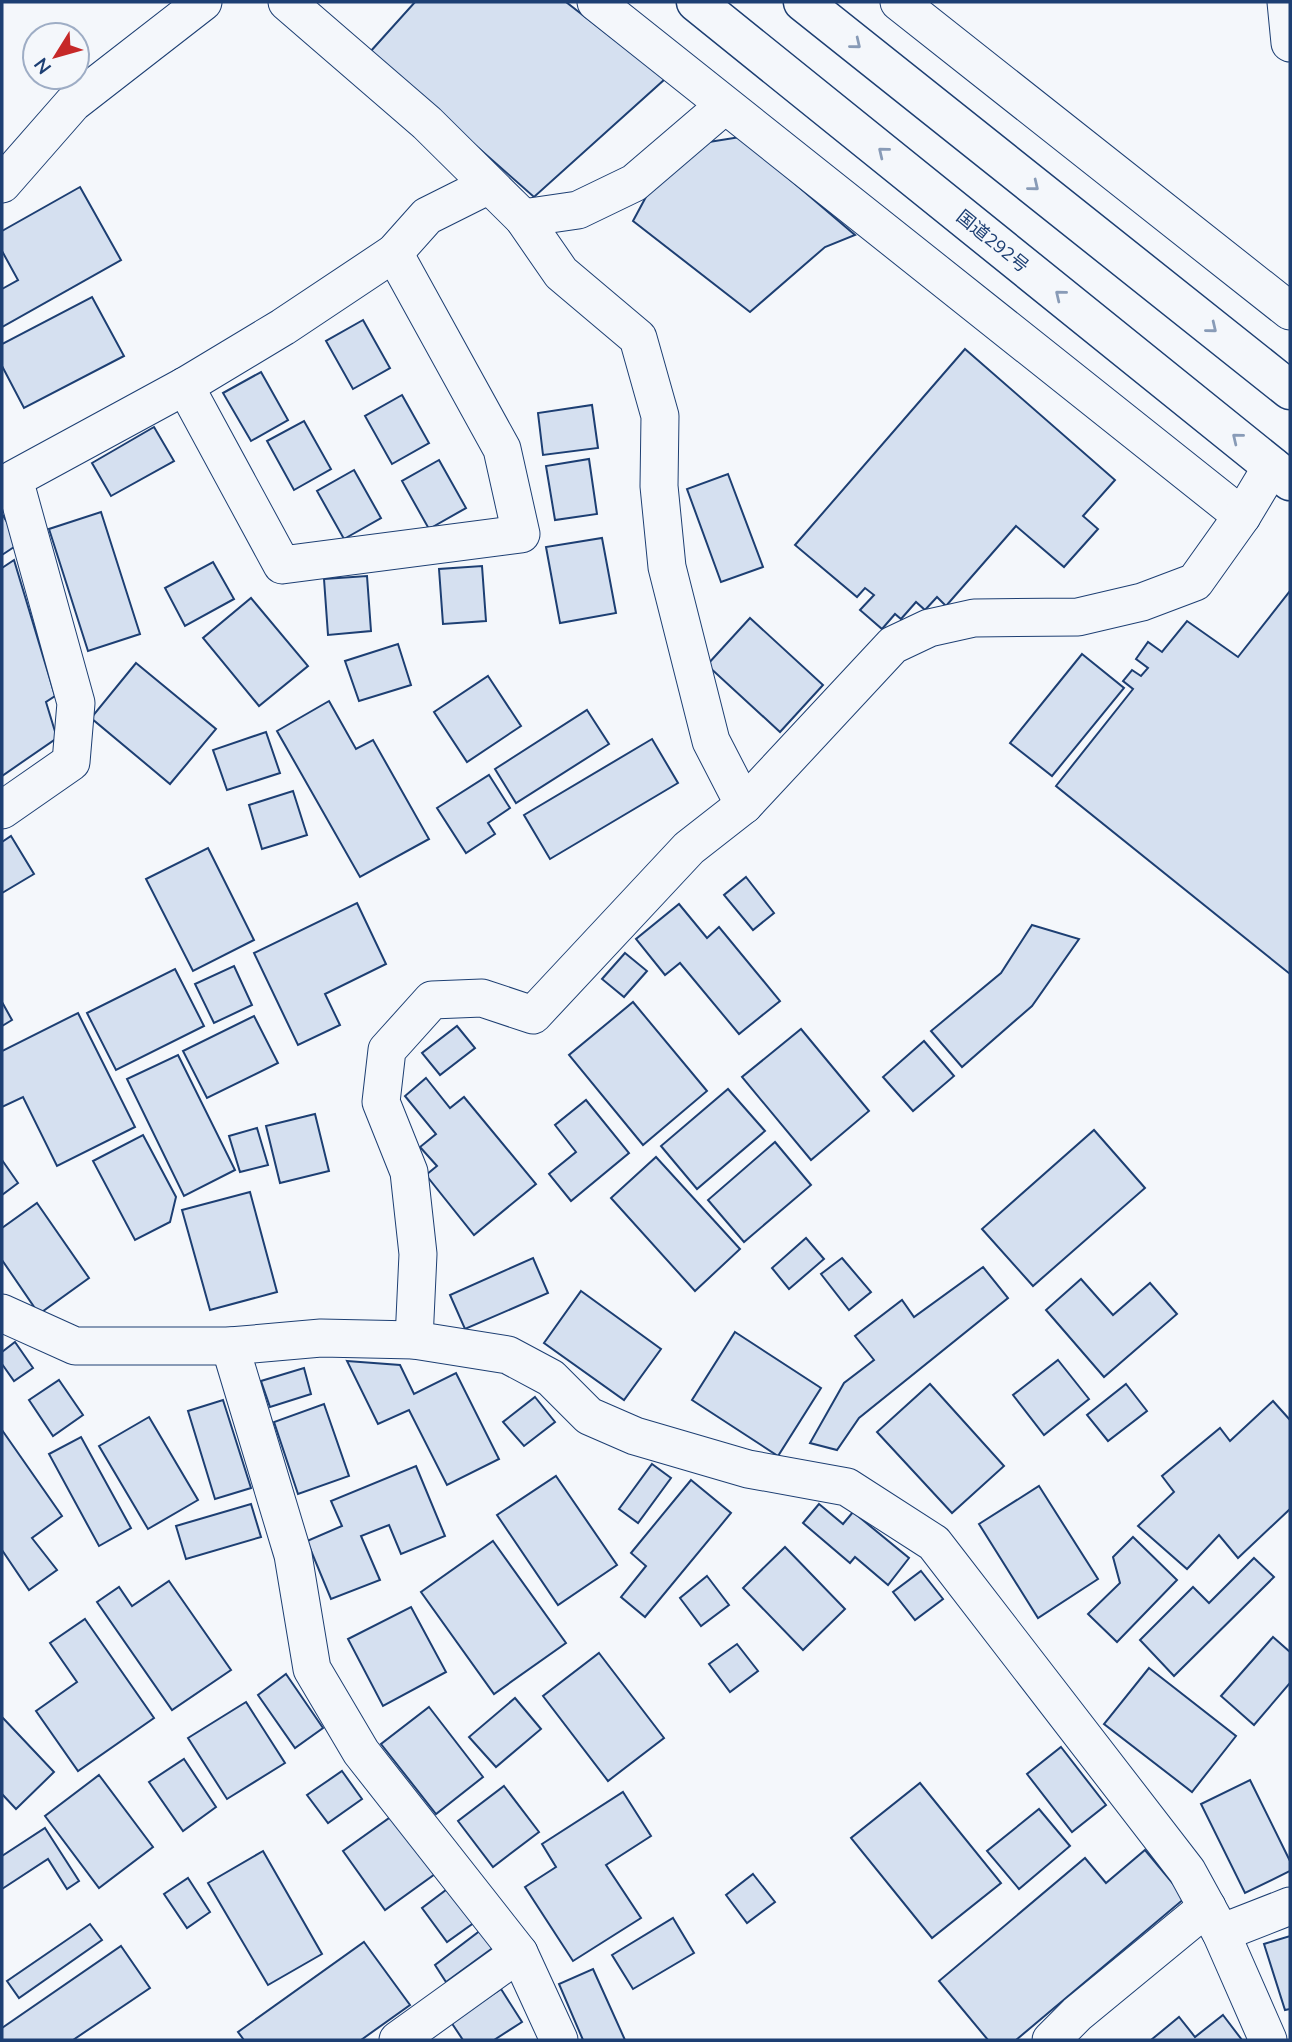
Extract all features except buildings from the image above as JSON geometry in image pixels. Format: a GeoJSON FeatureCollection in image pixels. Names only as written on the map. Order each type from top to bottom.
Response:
{"type":"FeatureCollection","features":[{"type":"Feature","properties":{"kind":"highway","name":"国道292号"},"geometry":{"type":"LineString","coordinates":[[696,2],[1281,473]]}},
{"type":"Feature","properties":{"kind":"highway"},"geometry":{"type":"LineString","coordinates":[[803,2],[1290,390]]}},
{"type":"Feature","properties":{"kind":"street"},"geometry":{"type":"LineString","coordinates":[[2,184],[73,103],[203,2]]}},
{"type":"Feature","properties":{"kind":"street"},"geometry":{"type":"LineString","coordinates":[[287,2],[427,123],[523,218],[561,273],[638,338],[660,416],[659,486],[667,567],[711,741],[744,805]]}},
{"type":"Feature","properties":{"kind":"street"},"geometry":{"type":"LineString","coordinates":[[596,2],[1242,516]]}},
{"type":"Feature","properties":{"kind":"street"},"geometry":{"type":"LineString","coordinates":[[899,2],[1290,310]]}},
{"type":"Feature","properties":{"kind":"street"},"geometry":{"type":"LineString","coordinates":[[1286,2],[1290,43]]}},
{"type":"Feature","properties":{"kind":"street"},"geometry":{"type":"LineString","coordinates":[[523,218],[578,209],[634,183],[724,106]]}},
{"type":"Feature","properties":{"kind":"street"},"geometry":{"type":"LineString","coordinates":[[2,810],[71,762],[76,703],[8,482],[185,386],[283,327],[394,253],[427,216],[489,186]]}},
{"type":"Feature","properties":{"kind":"street"},"geometry":{"type":"LineString","coordinates":[[185,386],[282,565],[521,534],[502,449],[394,253]]}},
{"type":"Feature","properties":{"kind":"street"},"geometry":{"type":"LineString","coordinates":[[414,1340],[418,1254],[409,1172],[381,1102],[387,1049],[432,1000],[482,998],[533,1015],[689,848],[744,805],[893,645],[929,628],[974,618],[1078,617],[1142,602],[1195,582],[1242,516],[1281,473]]}},
{"type":"Feature","properties":{"kind":"street"},"geometry":{"type":"LineString","coordinates":[[2,1313],[75,1346],[230,1346],[321,1338],[414,1340],[508,1356],[551,1378],[589,1416],[635,1436],[748,1469],[847,1487],[934,1543],[1187,1871],[1214,1920],[1268,2040]]}},
{"type":"Feature","properties":{"kind":"street"},"geometry":{"type":"LineString","coordinates":[[230,1346],[293,1555],[312,1669],[361,1752],[519,1953],[559,2040]]}},
{"type":"Feature","properties":{"kind":"street"},"geometry":{"type":"LineString","coordinates":[[1051,2040],[1077,2014],[1214,1920],[1290,1906]]}},
{"type":"Feature","properties":{"kind":"street"},"geometry":{"type":"LineString","coordinates":[[398,2040],[519,1953]]}}]}
